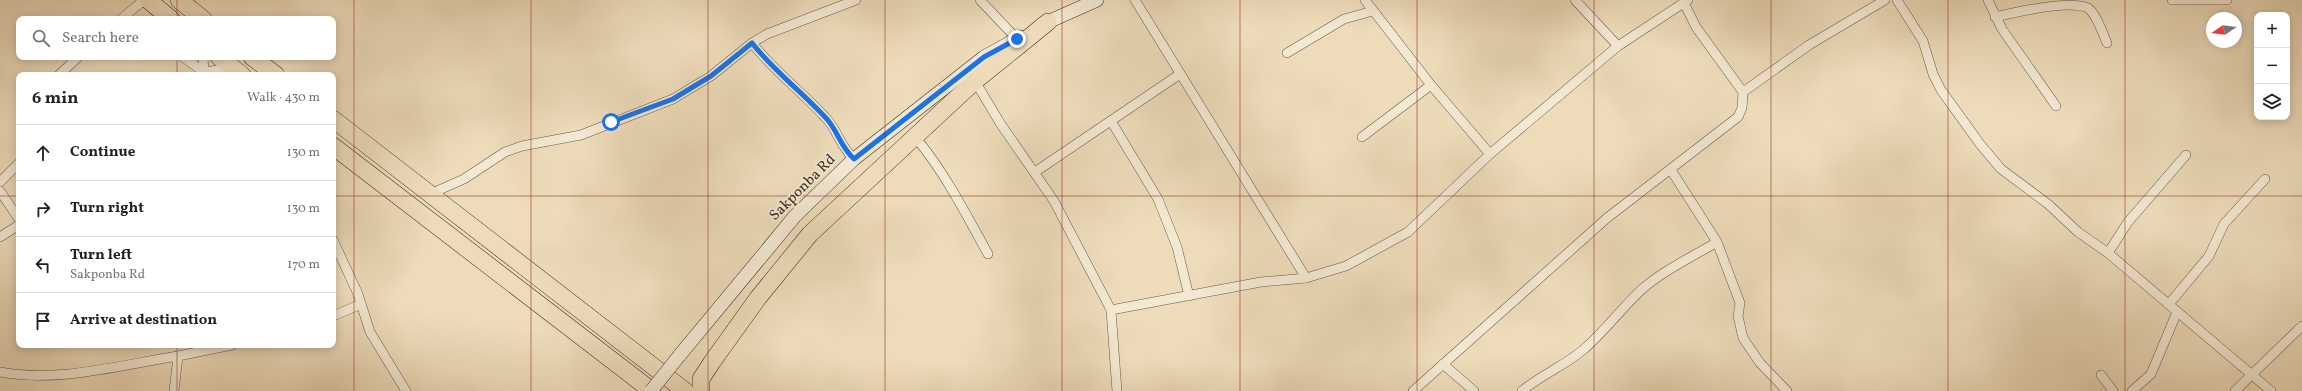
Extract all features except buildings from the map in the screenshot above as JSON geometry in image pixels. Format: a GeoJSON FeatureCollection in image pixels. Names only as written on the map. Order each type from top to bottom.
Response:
{"type":"FeatureCollection","features":[{"type":"Feature","properties":{"kind":"highway"},"geometry":{"type":"LineString","coordinates":[[148,0],[167,16]]}},
{"type":"Feature","properties":{"kind":"highway"},"geometry":{"type":"LineString","coordinates":[[608,332],[677,379],[701,385],[758,298],[810,234],[916,138],[975,81],[1048,22]]}},
{"type":"Feature","properties":{"kind":"highway"},"geometry":{"type":"LineString","coordinates":[[223,60],[238,71]]}},
{"type":"Feature","properties":{"kind":"highway"},"geometry":{"type":"LineString","coordinates":[[256,60],[272,72]]}},
{"type":"Feature","properties":{"kind":"highway"},"geometry":{"type":"LineString","coordinates":[[336,121],[685,391]]}},
{"type":"Feature","properties":{"kind":"highway"},"geometry":{"type":"LineString","coordinates":[[336,148],[651,391]]}},
{"type":"Feature","properties":{"kind":"highway"},"geometry":{"type":"LineString","coordinates":[[603,353],[646,391]]}},
{"type":"Feature","properties":{"kind":"main road","name":"Sakponba Rd"},"geometry":{"type":"LineString","coordinates":[[651,391],[795,216],[854,159],[984,57],[1048,22],[1097,0]]}},
{"type":"Feature","properties":{"kind":"street"},"geometry":{"type":"LineString","coordinates":[[129,16],[144,0]]}},
{"type":"Feature","properties":{"kind":"street"},"geometry":{"type":"LineString","coordinates":[[430,194],[464,179],[505,152],[522,146],[581,135],[673,99],[711,76],[752,43],[812,16],[856,0]]}},
{"type":"Feature","properties":{"kind":"street"},"geometry":{"type":"LineString","coordinates":[[980,0],[1017,39]]}},
{"type":"Feature","properties":{"kind":"street"},"geometry":{"type":"LineString","coordinates":[[1135,0],[1306,278]]}},
{"type":"Feature","properties":{"kind":"street"},"geometry":{"type":"LineString","coordinates":[[1365,0],[1431,85],[1490,154]]}},
{"type":"Feature","properties":{"kind":"street"},"geometry":{"type":"LineString","coordinates":[[1575,0],[1618,46]]}},
{"type":"Feature","properties":{"kind":"street"},"geometry":{"type":"LineString","coordinates":[[1742,92],[1809,46],[1885,0]]}},
{"type":"Feature","properties":{"kind":"street"},"geometry":{"type":"LineString","coordinates":[[1897,0],[1923,41],[1933,74],[1941,90],[1980,144],[2001,168],[2048,204],[2078,232],[2108,253],[2271,391]]}},
{"type":"Feature","properties":{"kind":"street"},"geometry":{"type":"LineString","coordinates":[[1988,0],[1995,17],[2056,106]]}},
{"type":"Feature","properties":{"kind":"street"},"geometry":{"type":"LineString","coordinates":[[2172,0],[2227,0]]}},
{"type":"Feature","properties":{"kind":"street"},"geometry":{"type":"LineString","coordinates":[[1111,310],[1261,282],[1306,278],[1346,266],[1408,232],[1490,154],[1618,46],[1686,2],[1696,27],[1742,92],[1742,108],[1738,117],[1607,218],[1413,391]]}},
{"type":"Feature","properties":{"kind":"street"},"geometry":{"type":"LineString","coordinates":[[1995,17],[2063,2],[2080,4],[2088,8],[2094,15],[2107,42]]}},
{"type":"Feature","properties":{"kind":"street"},"geometry":{"type":"LineString","coordinates":[[1287,53],[1344,19],[1373,11]]}},
{"type":"Feature","properties":{"kind":"street"},"geometry":{"type":"LineString","coordinates":[[752,43],[772,68],[825,116],[833,126],[844,150],[854,159]]}},
{"type":"Feature","properties":{"kind":"street"},"geometry":{"type":"LineString","coordinates":[[62,72],[75,60]]}},
{"type":"Feature","properties":{"kind":"street"},"geometry":{"type":"LineString","coordinates":[[187,60],[202,72]]}},
{"type":"Feature","properties":{"kind":"street"},"geometry":{"type":"LineString","coordinates":[[203,60],[205,72]]}},
{"type":"Feature","properties":{"kind":"street"},"geometry":{"type":"LineString","coordinates":[[227,72],[238,71]]}},
{"type":"Feature","properties":{"kind":"street"},"geometry":{"type":"LineString","coordinates":[[1035,172],[1180,74]]}},
{"type":"Feature","properties":{"kind":"street"},"geometry":{"type":"LineString","coordinates":[[975,81],[1000,123],[1054,201],[1111,310],[1117,391]]}},
{"type":"Feature","properties":{"kind":"street"},"geometry":{"type":"LineString","coordinates":[[1362,137],[1431,85]]}},
{"type":"Feature","properties":{"kind":"street"},"geometry":{"type":"LineString","coordinates":[[1111,121],[1158,199],[1177,247],[1189,296]]}},
{"type":"Feature","properties":{"kind":"street"},"geometry":{"type":"LineString","coordinates":[[916,138],[933,158],[988,254]]}},
{"type":"Feature","properties":{"kind":"street"},"geometry":{"type":"LineString","coordinates":[[2108,253],[2128,222],[2186,154]]}},
{"type":"Feature","properties":{"kind":"street"},"geometry":{"type":"LineString","coordinates":[[0,182],[16,166]]}},
{"type":"Feature","properties":{"kind":"street"},"geometry":{"type":"LineString","coordinates":[[1671,170],[1717,242],[1740,303],[1738,316],[1743,338],[1760,362],[1786,391]]}},
{"type":"Feature","properties":{"kind":"street"},"geometry":{"type":"LineString","coordinates":[[2169,304],[2209,256],[2224,224],[2265,179]]}},
{"type":"Feature","properties":{"kind":"street"},"geometry":{"type":"LineString","coordinates":[[0,191],[16,215]]}},
{"type":"Feature","properties":{"kind":"street"},"geometry":{"type":"LineString","coordinates":[[0,238],[16,227]]}},
{"type":"Feature","properties":{"kind":"street"},"geometry":{"type":"LineString","coordinates":[[1522,391],[1535,380],[1564,364],[1583,350],[1640,291],[1656,279],[1717,242]]}},
{"type":"Feature","properties":{"kind":"street"},"geometry":{"type":"LineString","coordinates":[[336,246],[358,294],[370,332],[405,391]]}},
{"type":"Feature","properties":{"kind":"street"},"geometry":{"type":"LineString","coordinates":[[336,315],[361,304]]}},
{"type":"Feature","properties":{"kind":"street"},"geometry":{"type":"LineString","coordinates":[[2132,391],[2151,374],[2177,312]]}},
{"type":"Feature","properties":{"kind":"street"},"geometry":{"type":"LineString","coordinates":[[2235,391],[2302,326]]}},
{"type":"Feature","properties":{"kind":"street"},"geometry":{"type":"LineString","coordinates":[[0,372],[19,376],[50,376],[178,356],[217,348]]}},
{"type":"Feature","properties":{"kind":"street"},"geometry":{"type":"LineString","coordinates":[[174,391],[178,356]]}},
{"type":"Feature","properties":{"kind":"street"},"geometry":{"type":"LineString","coordinates":[[1443,364],[1474,391]]}},
{"type":"Feature","properties":{"kind":"street"},"geometry":{"type":"LineString","coordinates":[[2101,375],[2113,391]]}},
{"type":"Feature","properties":{"kind":"route"},"geometry":{"type":"LineString","coordinates":[[611,122],[673,99],[711,76],[752,43],[767,62],[787,83],[825,116],[833,126],[844,150],[854,159],[984,57],[1017,39]]}}]}
